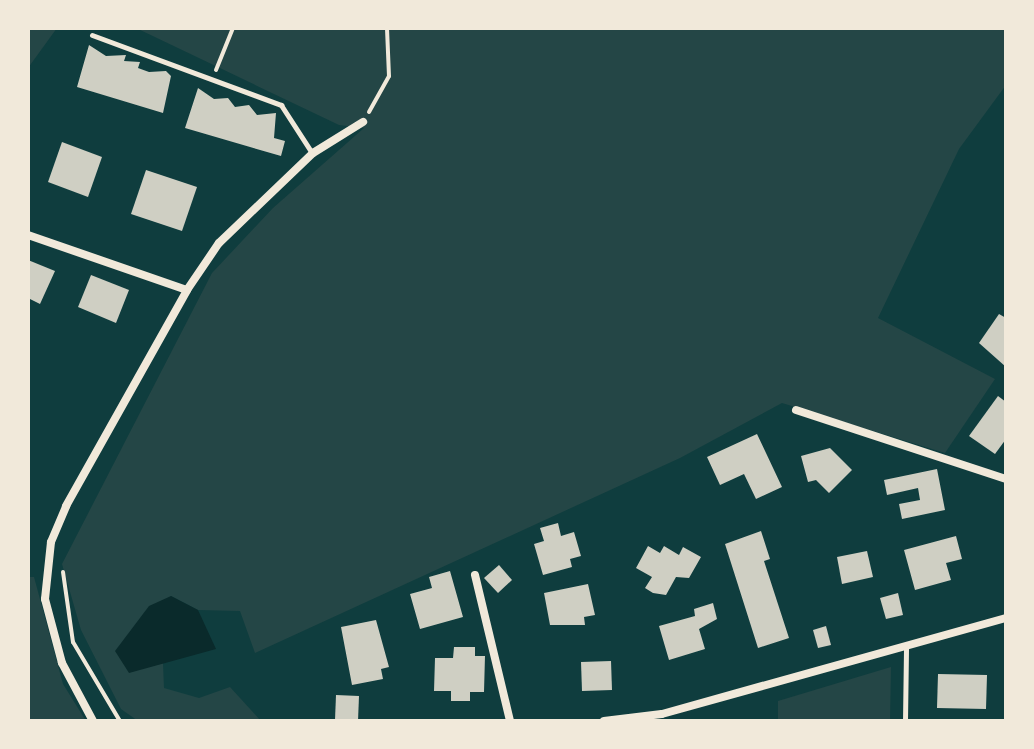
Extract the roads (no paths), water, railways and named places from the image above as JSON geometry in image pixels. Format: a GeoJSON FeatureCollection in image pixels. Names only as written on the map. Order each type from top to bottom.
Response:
{"type":"FeatureCollection","features":[{"type":"Feature","properties":{"kind":"street"},"geometry":{"type":"LineString","coordinates":[[93,721],[62,663],[50,628],[45,574],[51,542],[187,290],[249,211],[313,153],[363,122]]}},
{"type":"Feature","properties":{"kind":"street"},"geometry":{"type":"LineString","coordinates":[[28,235],[187,290]]}},
{"type":"Feature","properties":{"kind":"street"},"geometry":{"type":"LineString","coordinates":[[796,410],[1006,479]]}},
{"type":"Feature","properties":{"kind":"street"},"geometry":{"type":"LineString","coordinates":[[475,575],[510,721]]}},
{"type":"Feature","properties":{"kind":"street"},"geometry":{"type":"LineString","coordinates":[[604,721],[633,720],[1006,618]]}},
{"type":"Feature","properties":{"kind":"lane"},"geometry":{"type":"LineString","coordinates":[[92,35],[281,105],[313,153]]}},
{"type":"Feature","properties":{"kind":"lane"},"geometry":{"type":"LineString","coordinates":[[905,721],[906,643]]}}]}
